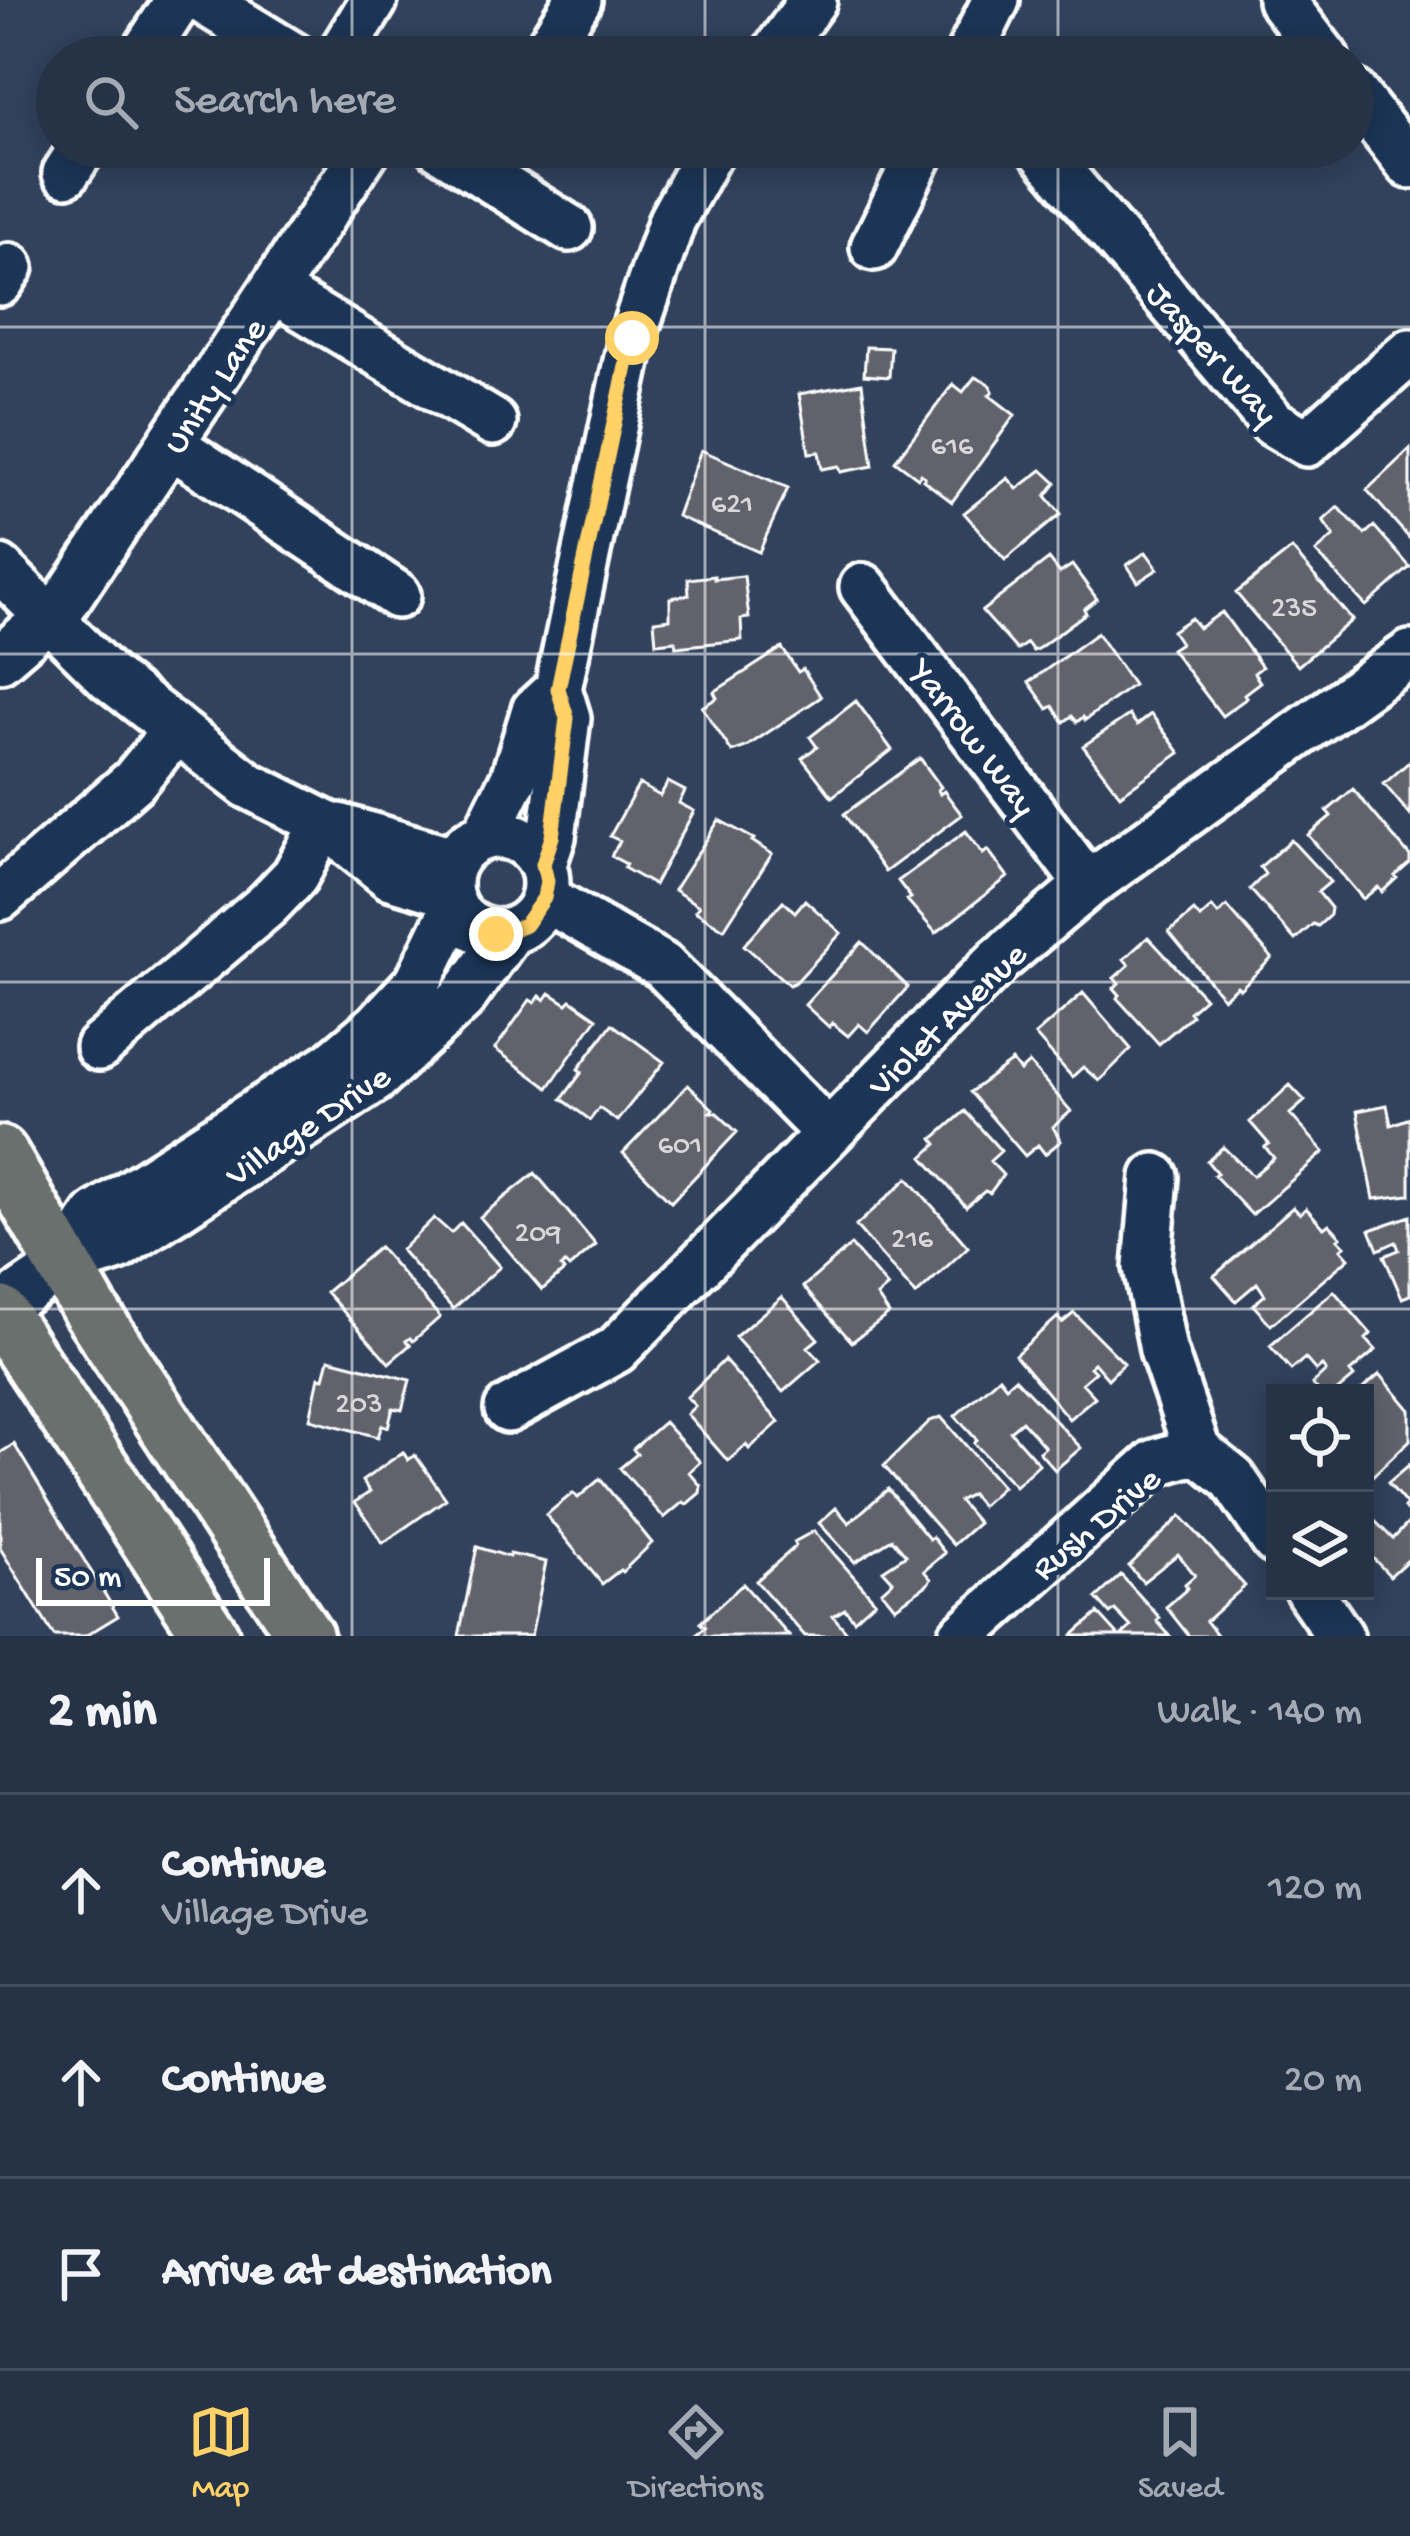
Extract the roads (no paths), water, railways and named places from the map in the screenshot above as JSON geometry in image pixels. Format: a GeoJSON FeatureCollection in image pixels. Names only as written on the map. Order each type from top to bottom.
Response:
{"type":"FeatureCollection","features":[{"type":"Feature","properties":{"kind":"main road"},"geometry":{"type":"LineString","coordinates":[[0,1154],[63,1265],[305,1636]]}},
{"type":"Feature","properties":{"kind":"main road"},"geometry":{"type":"LineString","coordinates":[[0,1311],[211,1636]]}},
{"type":"Feature","properties":{"kind":"street"},"geometry":{"type":"LineString","coordinates":[[156,36],[179,0]]}},
{"type":"Feature","properties":{"kind":"street"},"geometry":{"type":"LineString","coordinates":[[202,0],[261,36]]}},
{"type":"Feature","properties":{"kind":"street"},"geometry":{"type":"LineString","coordinates":[[352,36],[374,0]]}},
{"type":"Feature","properties":{"kind":"street"},"geometry":{"type":"LineString","coordinates":[[556,36],[578,0]]}},
{"type":"Feature","properties":{"kind":"street"},"geometry":{"type":"LineString","coordinates":[[787,36],[813,0]]}},
{"type":"Feature","properties":{"kind":"street"},"geometry":{"type":"LineString","coordinates":[[978,36],[996,0]]}},
{"type":"Feature","properties":{"kind":"street"},"geometry":{"type":"LineString","coordinates":[[1281,0],[1309,36]]}},
{"type":"Feature","properties":{"kind":"street"},"geometry":{"type":"LineString","coordinates":[[1374,119],[1410,165]]}},
{"type":"Feature","properties":{"kind":"street","name":"Unity Lane"},"geometry":{"type":"LineString","coordinates":[[0,659],[51,618],[172,445],[354,168]]}},
{"type":"Feature","properties":{"kind":"street"},"geometry":{"type":"LineString","coordinates":[[485,168],[569,228]]}},
{"type":"Feature","properties":{"kind":"street","name":"Village Drive"},"geometry":{"type":"LineString","coordinates":[[544,881],[567,718],[558,689],[632,338],[672,220],[700,168]]}},
{"type":"Feature","properties":{"kind":"street"},"geometry":{"type":"LineString","coordinates":[[874,248],[913,168]]}},
{"type":"Feature","properties":{"kind":"street","name":"Jasper Way"},"geometry":{"type":"LineString","coordinates":[[1057,168],[1274,423],[1307,443],[1410,352]]}},
{"type":"Feature","properties":{"kind":"street"},"geometry":{"type":"LineString","coordinates":[[274,290],[494,422]]}},
{"type":"Feature","properties":{"kind":"street"},"geometry":{"type":"LineString","coordinates":[[172,445],[397,596]]}},
{"type":"Feature","properties":{"kind":"street"},"geometry":{"type":"LineString","coordinates":[[0,568],[109,676],[248,785],[324,823],[403,843],[460,874]]}},
{"type":"Feature","properties":{"kind":"street","name":"Yarrow Way"},"geometry":{"type":"LineString","coordinates":[[863,587],[1088,885]]}},
{"type":"Feature","properties":{"kind":"street","name":"Violet Avenue"},"geometry":{"type":"LineString","coordinates":[[508,1409],[616,1350],[998,962],[1088,885],[1410,654]]}},
{"type":"Feature","properties":{"kind":"street","name":"Village Drive"},"geometry":{"type":"LineString","coordinates":[[63,1265],[96,1215],[332,1064],[418,982],[460,874],[514,778],[535,710],[558,689]]}},
{"type":"Feature","properties":{"kind":"street"},"geometry":{"type":"LineString","coordinates":[[0,897],[134,781],[175,731]]}},
{"type":"Feature","properties":{"kind":"street"},"geometry":{"type":"LineString","coordinates":[[99,1047],[267,905],[295,876],[324,823]]}},
{"type":"Feature","properties":{"kind":"street"},"geometry":{"type":"LineString","coordinates":[[544,881],[537,913],[510,932],[484,932],[461,919],[460,874],[499,834],[525,842],[544,881],[663,966],[827,1132]]}},
{"type":"Feature","properties":{"kind":"street","name":"Village Drive"},"geometry":{"type":"LineString","coordinates":[[0,1311],[63,1265],[118,1247],[374,1080],[461,1000],[510,932]]}},
{"type":"Feature","properties":{"kind":"street"},"geometry":{"type":"LineString","coordinates":[[1155,1177],[1147,1268],[1163,1350],[1197,1450]]}},
{"type":"Feature","properties":{"kind":"street","name":"Rush Drive"},"geometry":{"type":"LineString","coordinates":[[962,1636],[1155,1463],[1197,1450],[1233,1479],[1266,1527]]}},
{"type":"Feature","properties":{"kind":"street"},"geometry":{"type":"LineString","coordinates":[[1316,1600],[1340,1636]]}}]}
